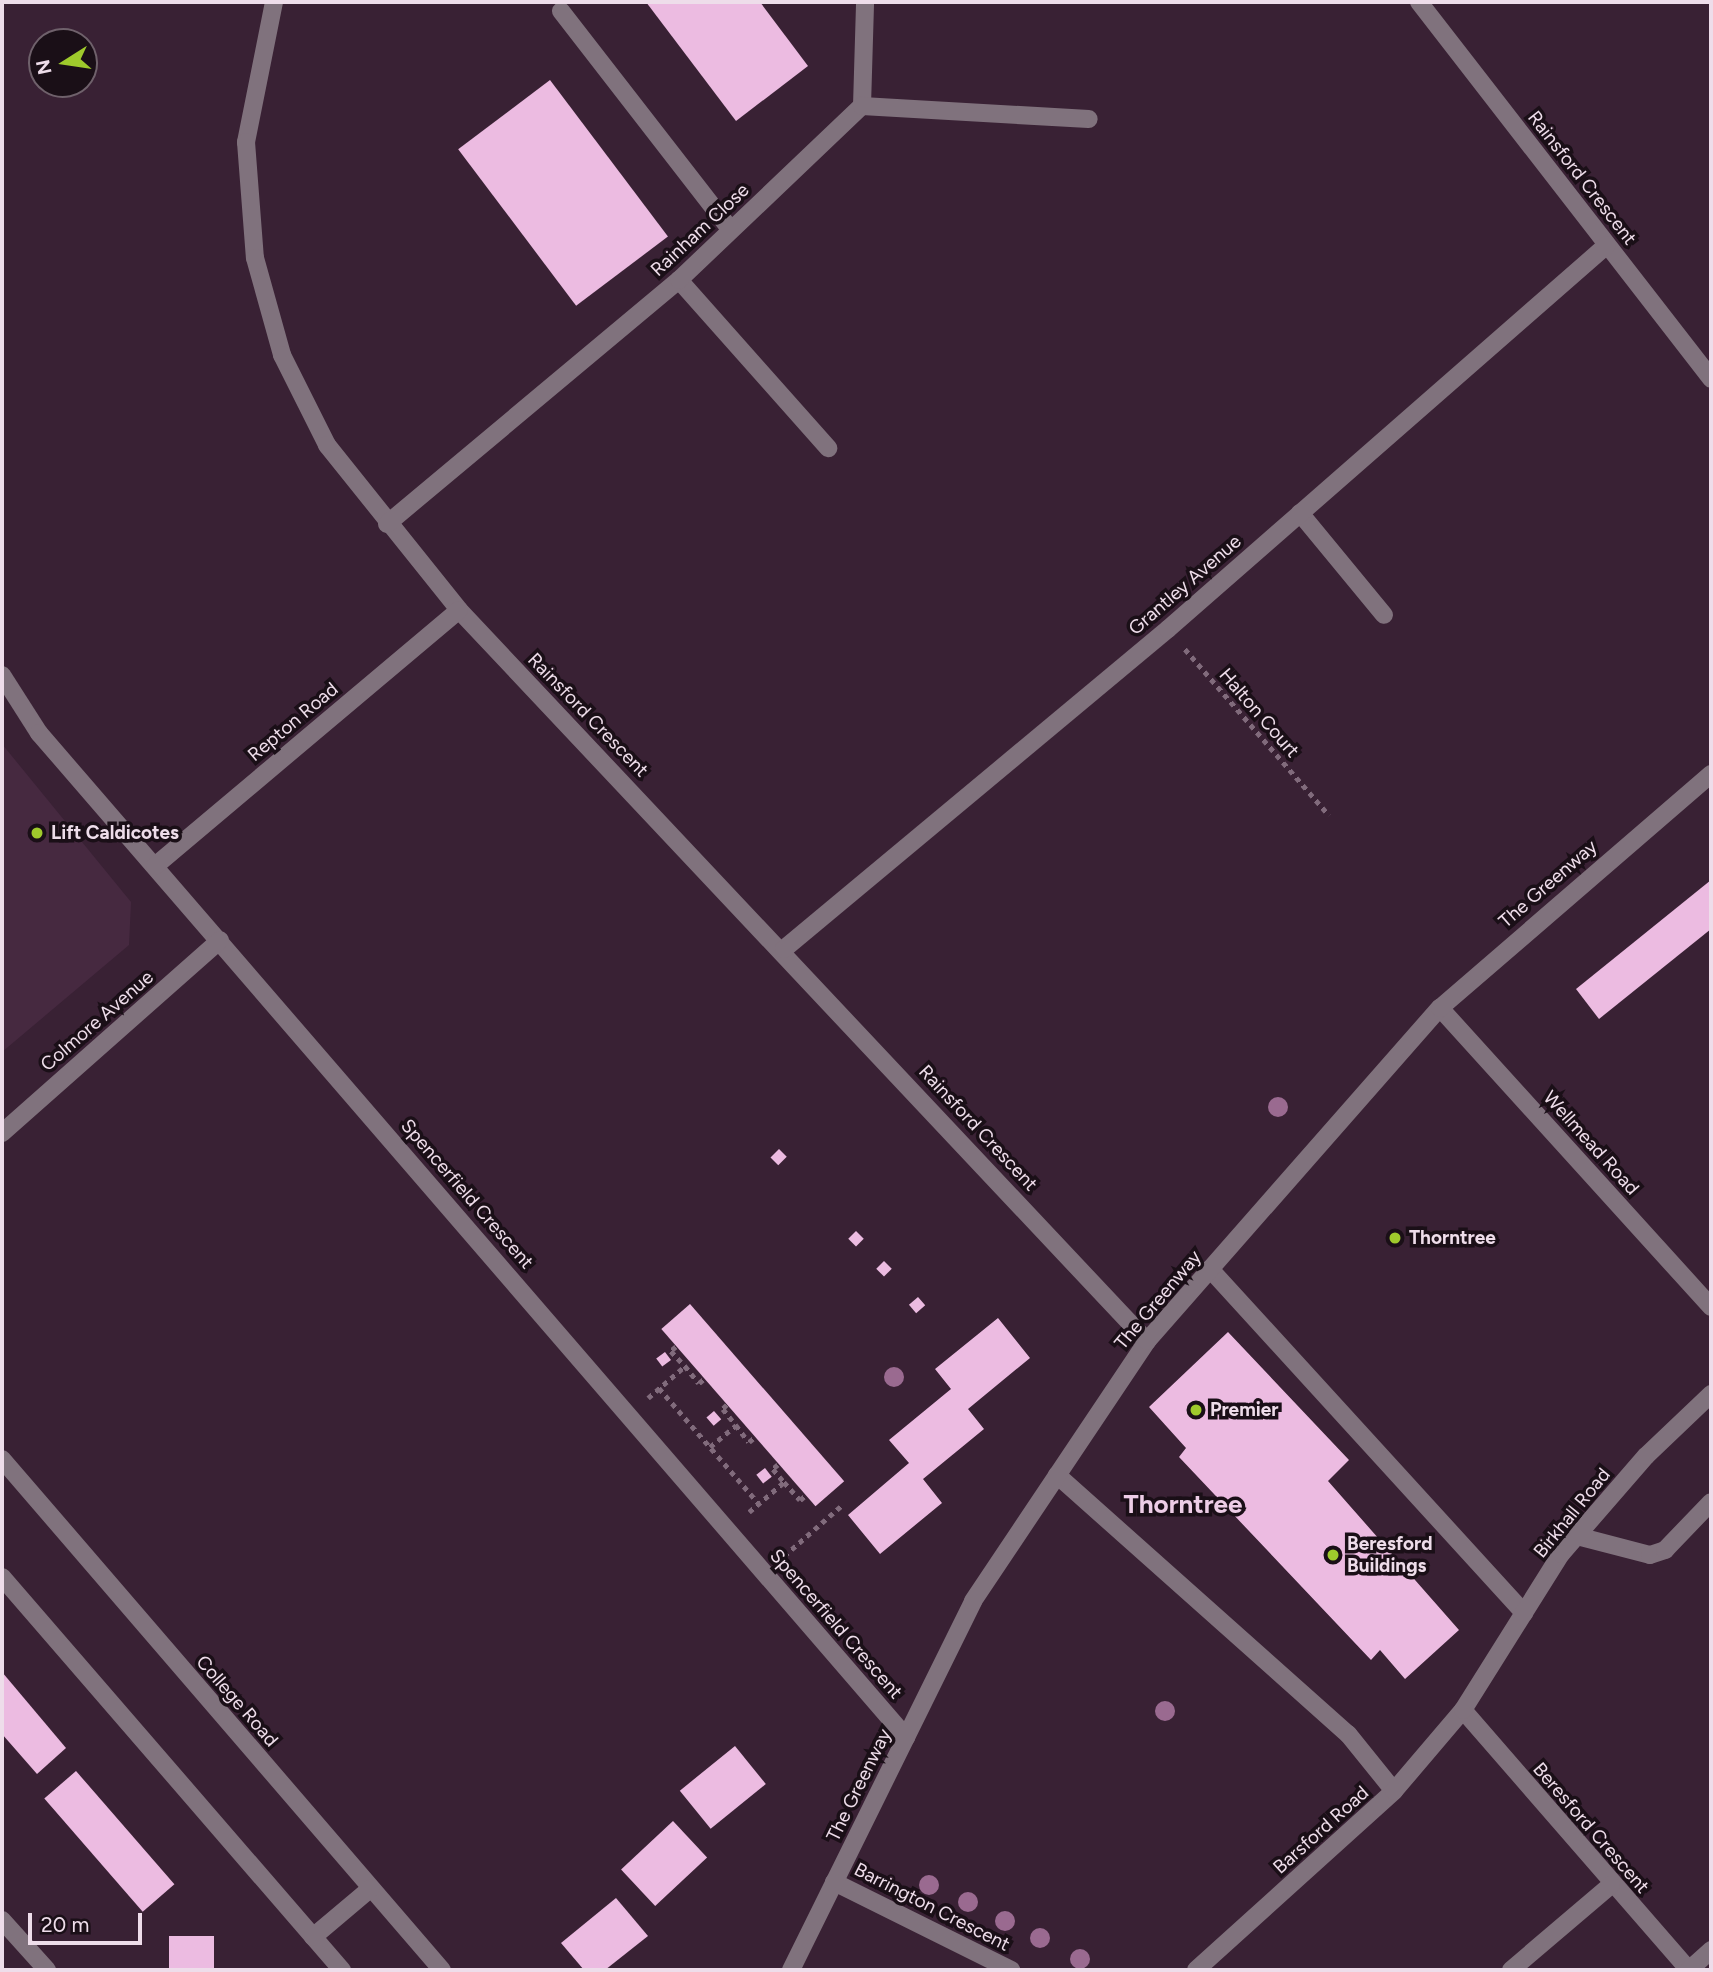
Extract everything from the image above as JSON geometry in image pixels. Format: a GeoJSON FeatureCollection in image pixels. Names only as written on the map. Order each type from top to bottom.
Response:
{"type":"FeatureCollection","features":[{"type":"Feature","properties":{"kind":"street","name":"Rainsford Crescent"},"geometry":{"type":"LineString","coordinates":[[274,2],[246,142],[256,258],[282,355],[327,445],[387,524],[458,610],[784,950],[1147,1340]]}},
{"type":"Feature","properties":{"kind":"street"},"geometry":{"type":"LineString","coordinates":[[865,2],[862,106],[1089,119]]}},
{"type":"Feature","properties":{"kind":"street","name":"Rainsford Crescent"},"geometry":{"type":"LineString","coordinates":[[1419,2],[1711,379]]}},
{"type":"Feature","properties":{"kind":"street"},"geometry":{"type":"LineString","coordinates":[[561,11],[731,230]]}},
{"type":"Feature","properties":{"kind":"street","name":"Rainham Close"},"geometry":{"type":"LineString","coordinates":[[387,524],[678,281],[862,106]]}},
{"type":"Feature","properties":{"kind":"street","name":"Grantley Avenue"},"geometry":{"type":"LineString","coordinates":[[784,950],[1168,629],[1607,245]]}},
{"type":"Feature","properties":{"kind":"street"},"geometry":{"type":"LineString","coordinates":[[678,281],[828,448]]}},
{"type":"Feature","properties":{"kind":"street"},"geometry":{"type":"LineString","coordinates":[[1300,513],[1384,615]]}},
{"type":"Feature","properties":{"kind":"street","name":"Repton Road"},"geometry":{"type":"LineString","coordinates":[[155,866],[458,610]]}},
{"type":"Feature","properties":{"kind":"street","name":"Spencerfield Crescent"},"geometry":{"type":"LineString","coordinates":[[2,675],[39,733],[906,1737]]}},
{"type":"Feature","properties":{"kind":"street","name":"The Greenway"},"geometry":{"type":"LineString","coordinates":[[791,1970],[973,1601],[1147,1340],[1440,1008],[1711,774]]}},
{"type":"Feature","properties":{"kind":"street","name":"Colmore Avenue"},"geometry":{"type":"LineString","coordinates":[[2,1133],[220,940]]}},
{"type":"Feature","properties":{"kind":"street","name":"Wellmead Road"},"geometry":{"type":"LineString","coordinates":[[1440,1008],[1711,1307]]}},
{"type":"Feature","properties":{"kind":"street"},"geometry":{"type":"LineString","coordinates":[[1210,1269],[1524,1613]]}},
{"type":"Feature","properties":{"kind":"street","name":"Birkhall Road"},"geometry":{"type":"LineString","coordinates":[[1463,1710],[1524,1613],[1577,1536],[1711,1394]]}},
{"type":"Feature","properties":{"kind":"street","name":"College Road"},"geometry":{"type":"LineString","coordinates":[[2,1459],[442,1970]]}},
{"type":"Feature","properties":{"kind":"street"},"geometry":{"type":"LineString","coordinates":[[1057,1475],[1348,1734],[1394,1791]]}},
{"type":"Feature","properties":{"kind":"street"},"geometry":{"type":"LineString","coordinates":[[1577,1536],[1650,1555],[1665,1550],[1711,1502]]}},
{"type":"Feature","properties":{"kind":"street"},"geometry":{"type":"LineString","coordinates":[[2,1577],[342,1970]]}},
{"type":"Feature","properties":{"kind":"street","name":"Barsford Road"},"geometry":{"type":"LineString","coordinates":[[1196,1970],[1394,1791],[1463,1710]]}},
{"type":"Feature","properties":{"kind":"street","name":"Beresford Crescent"},"geometry":{"type":"LineString","coordinates":[[1463,1710],[1611,1885],[1689,1970]]}},
{"type":"Feature","properties":{"kind":"street","name":"Barrington Crescent"},"geometry":{"type":"LineString","coordinates":[[834,1882],[1011,1970]]}},
{"type":"Feature","properties":{"kind":"street"},"geometry":{"type":"LineString","coordinates":[[1511,1970],[1611,1885]]}},
{"type":"Feature","properties":{"kind":"street"},"geometry":{"type":"LineString","coordinates":[[313,1937],[370,1889]]}},
{"type":"Feature","properties":{"kind":"street"},"geometry":{"type":"LineString","coordinates":[[2,1920],[47,1970]]}},
{"type":"Feature","properties":{"kind":"street"},"geometry":{"type":"LineString","coordinates":[[1689,1970],[1711,1950]]}},
{"type":"Feature","properties":{"kind":"path","name":"Halton Court"},"geometry":{"type":"LineString","coordinates":[[1168,629],[1329,814]]}},
{"type":"Feature","properties":{"kind":"path"},"geometry":{"type":"LineString","coordinates":[[676,1346],[671,1351],[699,1383],[704,1379]]}},
{"type":"Feature","properties":{"kind":"path"},"geometry":{"type":"LineString","coordinates":[[685,1366],[659,1388],[760,1504],[785,1482]]}},
{"type":"Feature","properties":{"kind":"path"},"geometry":{"type":"LineString","coordinates":[[727,1405],[723,1409],[749,1442],[755,1437]]}},
{"type":"Feature","properties":{"kind":"path"},"geometry":{"type":"LineString","coordinates":[[710,1447],[736,1425]]}},
{"type":"Feature","properties":{"kind":"path"},"geometry":{"type":"LineString","coordinates":[[778,1465],[773,1469],[800,1500],[805,1496]]}},
{"type":"Feature","properties":{"kind":"path"},"geometry":{"type":"LineString","coordinates":[[764,1573],[841,1506]]}},
{"type":"Feature","properties":{"kind":"shaded area","name":"Lift Caldicotes"},"geometry":{"type":"Polygon","coordinates":[[[2,744],[131,902],[129,945],[2,1052],[2,744]]]}},
{"type":"Feature","properties":{"kind":"building"},"geometry":{"type":"Polygon","coordinates":[[[646,2],[760,2],[808,66],[736,121],[646,2]]]}},
{"type":"Feature","properties":{"kind":"building"},"geometry":{"type":"Polygon","coordinates":[[[550,80],[668,237],[576,306],[458,149],[550,80]]]}},
{"type":"Feature","properties":{"kind":"building"},"geometry":{"type":"Polygon","coordinates":[[[1711,880],[1711,929],[1599,1019],[1576,989],[1711,880]]]}},
{"type":"Feature","properties":{"kind":"building"},"geometry":{"type":"Polygon","coordinates":[[[779,1149],[787,1157],[778,1165],[771,1157],[779,1149]]]}},
{"type":"Feature","properties":{"kind":"building"},"geometry":{"type":"Polygon","coordinates":[[[856,1231],[864,1239],[856,1247],[848,1239],[856,1231]]]}},
{"type":"Feature","properties":{"kind":"building"},"geometry":{"type":"Polygon","coordinates":[[[884,1261],[892,1269],[884,1277],[876,1269],[884,1261]]]}},
{"type":"Feature","properties":{"kind":"building"},"geometry":{"type":"Polygon","coordinates":[[[918,1297],[925,1305],[916,1313],[909,1305],[918,1297]]]}},
{"type":"Feature","properties":{"kind":"building"},"geometry":{"type":"Polygon","coordinates":[[[690,1304],[844,1481],[815,1506],[661,1329],[690,1304]]]}},
{"type":"Feature","properties":{"kind":"building"},"geometry":{"type":"Polygon","coordinates":[[[998,1318],[1030,1358],[968,1409],[984,1429],[923,1479],[942,1503],[880,1554],[848,1515],[909,1463],[889,1440],[951,1389],[935,1369],[998,1318]]]}},
{"type":"Feature","properties":{"kind":"building","name":"Beresford Buildings"},"geometry":{"type":"Polygon","coordinates":[[[1228,1332],[1349,1460],[1328,1481],[1459,1630],[1405,1679],[1380,1650],[1371,1660],[1179,1457],[1186,1448],[1149,1407],[1228,1332]]]}},
{"type":"Feature","properties":{"kind":"building"},"geometry":{"type":"Polygon","coordinates":[[[665,1352],[671,1360],[662,1367],[656,1359],[665,1352]]]}},
{"type":"Feature","properties":{"kind":"building"},"geometry":{"type":"Polygon","coordinates":[[[714,1411],[721,1419],[714,1426],[706,1418],[714,1411]]]}},
{"type":"Feature","properties":{"kind":"building"},"geometry":{"type":"Polygon","coordinates":[[[765,1468],[772,1477],[763,1483],[756,1475],[765,1468]]]}},
{"type":"Feature","properties":{"kind":"building"},"geometry":{"type":"Polygon","coordinates":[[[2,1672],[66,1748],[37,1774],[2,1734],[2,1672]]]}},
{"type":"Feature","properties":{"kind":"building"},"geometry":{"type":"Polygon","coordinates":[[[735,1746],[766,1784],[711,1829],[680,1791],[735,1746]]]}},
{"type":"Feature","properties":{"kind":"building"},"geometry":{"type":"Polygon","coordinates":[[[76,1771],[174,1884],[143,1912],[44,1799],[76,1771]]]}},
{"type":"Feature","properties":{"kind":"building"},"geometry":{"type":"Polygon","coordinates":[[[673,1821],[707,1858],[655,1906],[621,1869],[673,1821]]]}},
{"type":"Feature","properties":{"kind":"building"},"geometry":{"type":"Polygon","coordinates":[[[616,1898],[648,1936],[605,1970],[584,1970],[561,1943],[616,1898]]]}},
{"type":"Feature","properties":{"kind":"building"},"geometry":{"type":"Polygon","coordinates":[[[169,1936],[214,1936],[214,1970],[169,1970],[169,1936]]]}},
{"type":"Feature","properties":{"kind":"place","name":"Lift Caldicotes"},"geometry":{"type":"Point","coordinates":[37,833]}},
{"type":"Feature","properties":{"kind":"place","name":"Thorntree"},"geometry":{"type":"Point","coordinates":[1395,1238]}},
{"type":"Feature","properties":{"kind":"place","name":"Premier"},"geometry":{"type":"Point","coordinates":[1196,1410]}},
{"type":"Feature","properties":{"kind":"place","name":"Beresford Buildings"},"geometry":{"type":"Point","coordinates":[1333,1555]}},
{"type":"Feature","properties":{"kind":"district","name":"Thorntree"},"geometry":{"type":"Point","coordinates":[1183,1505]}}]}
